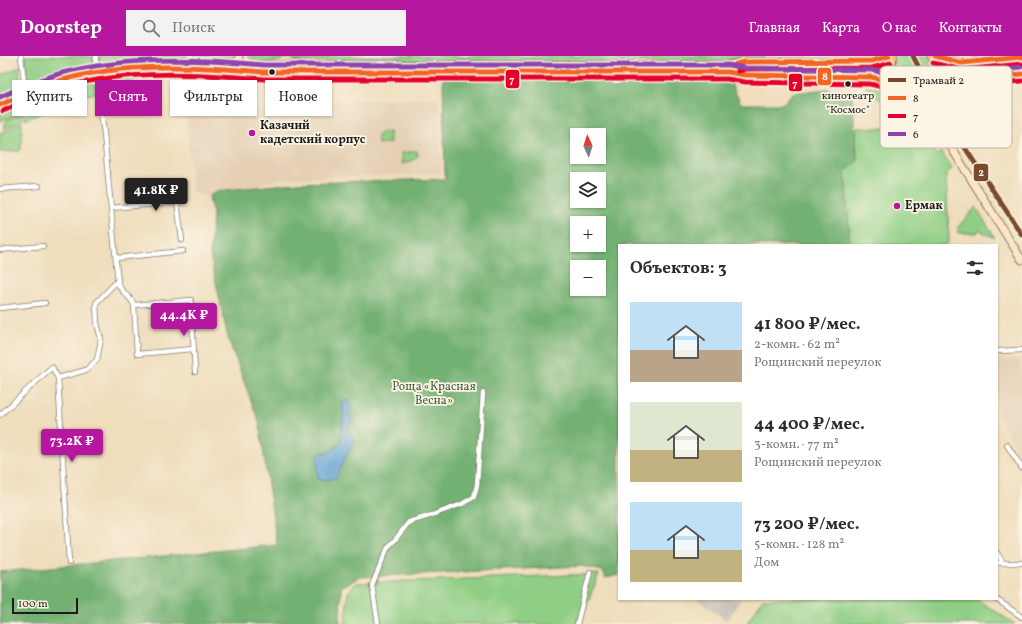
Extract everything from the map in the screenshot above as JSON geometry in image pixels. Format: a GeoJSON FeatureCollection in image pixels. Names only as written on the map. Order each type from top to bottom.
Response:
{"type":"FeatureCollection","features":[{"type":"Feature","properties":{"kind":"main road"},"geometry":{"type":"LineString","coordinates":[[239,56],[239,67]]}},
{"type":"Feature","properties":{"kind":"main road"},"geometry":{"type":"LineString","coordinates":[[53,80],[62,77],[137,65],[239,67],[727,65],[744,62],[872,61],[889,56]]}},
{"type":"Feature","properties":{"kind":"main road"},"geometry":{"type":"LineString","coordinates":[[890,66],[894,56]]}},
{"type":"Feature","properties":{"kind":"main road"},"geometry":{"type":"LineString","coordinates":[[930,56],[934,62],[934,66]]}},
{"type":"Feature","properties":{"kind":"main road"},"geometry":{"type":"LineString","coordinates":[[935,56],[962,63],[1022,57]]}},
{"type":"Feature","properties":{"kind":"main road"},"geometry":{"type":"LineString","coordinates":[[239,67],[264,72],[728,72],[745,75],[871,76],[880,79]]}},
{"type":"Feature","properties":{"kind":"main road"},"geometry":{"type":"LineString","coordinates":[[0,105],[21,95],[63,80],[96,72]]}},
{"type":"Feature","properties":{"kind":"main road"},"geometry":{"type":"LineString","coordinates":[[1012,75],[1022,74]]}},
{"type":"Feature","properties":{"kind":"main road"},"geometry":{"type":"LineString","coordinates":[[0,101],[12,96]]}},
{"type":"Feature","properties":{"kind":"main road"},"geometry":{"type":"LineString","coordinates":[[951,148],[1022,260]]}},
{"type":"Feature","properties":{"kind":"street"},"geometry":{"type":"LineString","coordinates":[[21,56],[24,80]]}},
{"type":"Feature","properties":{"kind":"street"},"geometry":{"type":"LineString","coordinates":[[96,56],[96,72],[104,134],[118,280],[120,290],[131,298],[134,305],[137,354],[193,349]]}},
{"type":"Feature","properties":{"kind":"street"},"geometry":{"type":"LineString","coordinates":[[738,64],[738,74]]}},
{"type":"Feature","properties":{"kind":"street"},"geometry":{"type":"LineString","coordinates":[[0,189],[39,186]]}},
{"type":"Feature","properties":{"kind":"street"},"geometry":{"type":"LineString","coordinates":[[111,208],[177,202],[182,240]]}},
{"type":"Feature","properties":{"kind":"street"},"geometry":{"type":"LineString","coordinates":[[0,250],[43,246]]}},
{"type":"Feature","properties":{"kind":"street"},"geometry":{"type":"LineString","coordinates":[[116,258],[183,251]]}},
{"type":"Feature","properties":{"kind":"street"},"geometry":{"type":"LineString","coordinates":[[58,378],[86,370],[97,360],[101,339],[97,323],[96,303],[118,280]]}},
{"type":"Feature","properties":{"kind":"street"},"geometry":{"type":"LineString","coordinates":[[134,305],[191,300],[195,372]]}},
{"type":"Feature","properties":{"kind":"street"},"geometry":{"type":"LineString","coordinates":[[0,308],[45,303]]}},
{"type":"Feature","properties":{"kind":"street"},"geometry":{"type":"LineString","coordinates":[[998,351],[1022,350]]}},
{"type":"Feature","properties":{"kind":"street"},"geometry":{"type":"LineString","coordinates":[[0,415],[52,367],[58,378],[69,563]]}},
{"type":"Feature","properties":{"kind":"street"},"geometry":{"type":"LineString","coordinates":[[378,624],[372,585],[388,546],[394,541],[409,522],[456,506],[474,497],[477,484],[483,393]]}},
{"type":"Feature","properties":{"kind":"street"},"geometry":{"type":"LineString","coordinates":[[1007,445],[1022,468]]}},
{"type":"Feature","properties":{"kind":"street"},"geometry":{"type":"LineString","coordinates":[[998,555],[1003,563]]}},
{"type":"Feature","properties":{"kind":"street"},"geometry":{"type":"LineString","coordinates":[[998,563],[1022,563]]}},
{"type":"Feature","properties":{"kind":"street"},"geometry":{"type":"LineString","coordinates":[[577,624],[590,572]]}},
{"type":"Feature","properties":{"kind":"street"},"geometry":{"type":"LineString","coordinates":[[997,600],[1022,617]]}},
{"type":"Feature","properties":{"kind":"shaded area"},"geometry":{"type":"Polygon","coordinates":[[[257,87],[265,87],[265,116],[332,116],[332,101],[439,98],[441,174],[280,179],[209,197],[192,192],[186,116],[257,116],[257,87]]]}},
{"type":"Feature","properties":{"kind":"shaded area"},"geometry":{"type":"Polygon","coordinates":[[[1022,359],[1022,458],[998,415],[998,360],[1022,359]]]}},
{"type":"Feature","properties":{"kind":"shaded area"},"geometry":{"type":"Polygon","coordinates":[[[697,600],[740,600],[727,620],[697,600]]]}},
{"type":"Feature","properties":{"kind":"green space"},"geometry":{"type":"Polygon","coordinates":[[[25,56],[93,56],[94,65],[42,80],[28,80],[25,56]]]}},
{"type":"Feature","properties":{"kind":"green space"},"geometry":{"type":"Polygon","coordinates":[[[100,56],[188,56],[188,61],[131,62],[99,65],[100,56]]]}},
{"type":"Feature","properties":{"kind":"green space"},"geometry":{"type":"Polygon","coordinates":[[[193,56],[236,56],[235,60],[229,62],[193,61],[193,56]]]}},
{"type":"Feature","properties":{"kind":"green space"},"geometry":{"type":"Polygon","coordinates":[[[247,56],[764,56],[764,59],[729,62],[294,61],[291,58],[285,58],[276,62],[267,62],[253,60],[247,56]]]}},
{"type":"Feature","properties":{"kind":"green space"},"geometry":{"type":"Polygon","coordinates":[[[897,56],[911,56],[916,66],[894,66],[897,56]]]}},
{"type":"Feature","properties":{"kind":"green space"},"geometry":{"type":"Polygon","coordinates":[[[918,56],[928,56],[933,66],[922,66],[918,56]]]}},
{"type":"Feature","properties":{"kind":"green space"},"geometry":{"type":"Polygon","coordinates":[[[1022,59],[1022,71],[1012,72],[1012,66],[967,66],[967,64],[1022,59]]]}},
{"type":"Feature","properties":{"kind":"green space"},"geometry":{"type":"Polygon","coordinates":[[[778,64],[884,65],[880,66],[880,73],[743,72],[740,69],[741,66],[778,64]]]}},
{"type":"Feature","properties":{"kind":"green space"},"geometry":{"type":"Polygon","coordinates":[[[19,67],[20,80],[12,80],[12,91],[0,97],[0,75],[19,67]]]}},
{"type":"Feature","properties":{"kind":"green space"},"geometry":{"type":"Polygon","coordinates":[[[180,71],[180,75],[135,80],[99,80],[107,75],[139,72],[180,71]]]}},
{"type":"Feature","properties":{"kind":"green space","name":"Роща «Красная Весна»"},"geometry":{"type":"Polygon","coordinates":[[[545,76],[728,77],[741,104],[782,104],[793,93],[827,89],[852,96],[857,161],[845,172],[850,244],[618,244],[618,575],[605,578],[603,571],[582,566],[360,577],[341,587],[340,624],[0,624],[0,572],[277,545],[259,422],[228,338],[210,255],[213,214],[209,197],[216,191],[298,183],[445,179],[443,78],[545,76]]]}},
{"type":"Feature","properties":{"kind":"green space"},"geometry":{"type":"Polygon","coordinates":[[[87,78],[90,78],[94,85],[95,93],[87,95],[87,78]]]}},
{"type":"Feature","properties":{"kind":"green space"},"geometry":{"type":"Polygon","coordinates":[[[865,87],[877,88],[880,90],[880,99],[865,87]]]}},
{"type":"Feature","properties":{"kind":"green space"},"geometry":{"type":"Polygon","coordinates":[[[12,106],[12,116],[0,121],[0,110],[12,106]]]}},
{"type":"Feature","properties":{"kind":"green space"},"geometry":{"type":"Polygon","coordinates":[[[17,116],[23,116],[22,121],[3,129],[7,120],[17,116]]]}},
{"type":"Feature","properties":{"kind":"green space"},"geometry":{"type":"Polygon","coordinates":[[[26,116],[35,116],[25,120],[26,116]]]}},
{"type":"Feature","properties":{"kind":"green space"},"geometry":{"type":"Polygon","coordinates":[[[22,123],[20,151],[0,152],[0,133],[22,123]]]}},
{"type":"Feature","properties":{"kind":"green space","name":"Ермак"},"geometry":{"type":"Polygon","coordinates":[[[856,128],[880,128],[880,148],[934,148],[932,150],[936,155],[941,152],[952,169],[946,173],[949,239],[947,244],[850,244],[845,172],[857,161],[856,128]]]}},
{"type":"Feature","properties":{"kind":"green space"},"geometry":{"type":"Polygon","coordinates":[[[389,131],[390,143],[378,144],[377,136],[382,132],[389,131]]]}},
{"type":"Feature","properties":{"kind":"green space"},"geometry":{"type":"Polygon","coordinates":[[[417,151],[418,156],[413,160],[402,164],[401,153],[417,151]]]}},
{"type":"Feature","properties":{"kind":"green space"},"geometry":{"type":"Polygon","coordinates":[[[976,207],[995,238],[979,230],[977,233],[958,233],[958,227],[976,207]]]}},
{"type":"Feature","properties":{"kind":"green space"},"geometry":{"type":"Polygon","coordinates":[[[599,574],[579,624],[345,624],[348,592],[356,583],[599,574]]]}},
{"type":"Feature","properties":{"kind":"green space"},"geometry":{"type":"Polygon","coordinates":[[[762,600],[978,600],[1015,624],[746,624],[762,600]]]}},
{"type":"Feature","properties":{"kind":"water"},"geometry":{"type":"Polygon","coordinates":[[[350,400],[349,403],[352,408],[350,413],[347,415],[352,416],[351,418],[354,420],[349,423],[351,424],[348,427],[355,441],[336,478],[324,480],[318,479],[317,454],[332,451],[341,442],[343,413],[342,401],[350,400]]]}},
{"type":"Feature","properties":{"kind":"tram line","name":"2"},"geometry":{"type":"LineString","coordinates":[[913,56],[918,66]]}},
{"type":"Feature","properties":{"kind":"tram line","name":"2"},"geometry":{"type":"LineString","coordinates":[[965,148],[1022,235]]}},
{"type":"Feature","properties":{"kind":"transit line","name":"8"},"geometry":{"type":"LineString","coordinates":[[736,64],[744,62],[872,61],[889,56]]}},
{"type":"Feature","properties":{"kind":"transit line","name":"8"},"geometry":{"type":"LineString","coordinates":[[935,56],[962,63],[1022,57]]}},
{"type":"Feature","properties":{"kind":"transit line","name":"6"},"geometry":{"type":"LineString","coordinates":[[0,97],[62,73],[112,64],[163,60],[214,61],[264,65],[728,65],[746,68],[872,70],[880,72]]}},
{"type":"Feature","properties":{"kind":"transit line","name":"7"},"geometry":{"type":"LineString","coordinates":[[738,71],[745,69],[872,68],[891,63]]}},
{"type":"Feature","properties":{"kind":"transit line","name":"7"},"geometry":{"type":"LineString","coordinates":[[933,63],[945,66]]}},
{"type":"Feature","properties":{"kind":"transit line","name":"7"},"geometry":{"type":"LineString","coordinates":[[1002,66],[1022,64]]}},
{"type":"Feature","properties":{"kind":"transit line","name":"8"},"geometry":{"type":"LineString","coordinates":[[0,105],[47,85],[87,74],[111,70],[163,67],[215,68],[264,72],[728,72],[745,75],[871,77],[880,79]]}},
{"type":"Feature","properties":{"kind":"transit line","name":"6"},"geometry":{"type":"LineString","coordinates":[[1012,68],[1021,67]]}},
{"type":"Feature","properties":{"kind":"transit line","name":"7"},"geometry":{"type":"LineString","coordinates":[[3,111],[49,92],[89,81],[113,77],[164,74],[264,79],[727,79],[745,82],[870,84],[880,86]]}},
{"type":"Feature","properties":{"kind":"transit line","name":"8"},"geometry":{"type":"LineString","coordinates":[[1012,75],[1022,74]]}},
{"type":"Feature","properties":{"kind":"transit line","name":"7"},"geometry":{"type":"LineString","coordinates":[[1012,82],[1022,81]]}},
{"type":"Feature","properties":{"kind":"place","name":"кинотеатр \"Космос\""},"geometry":{"type":"Point","coordinates":[848,84]}},
{"type":"Feature","properties":{"kind":"place","name":"Казачий кадетский корпус"},"geometry":{"type":"Point","coordinates":[252,133]}},
{"type":"Feature","properties":{"kind":"place","name":"Ермак"},"geometry":{"type":"Point","coordinates":[897,206]}}]}
